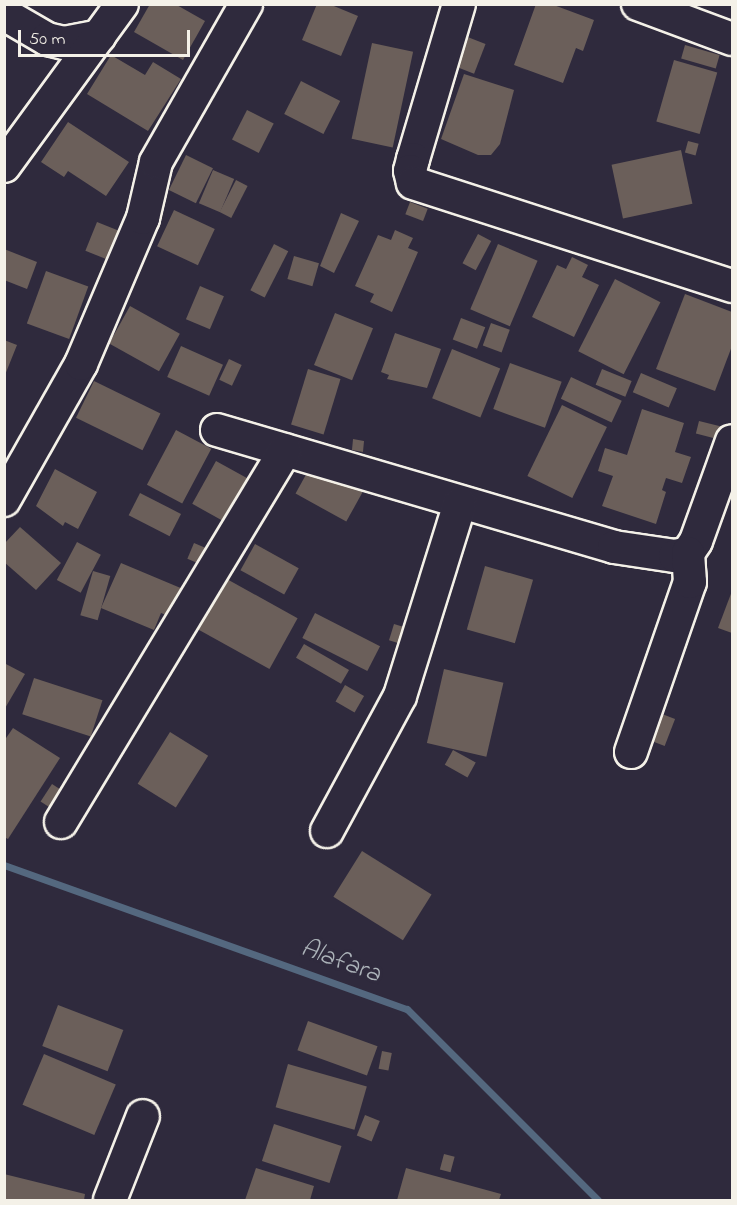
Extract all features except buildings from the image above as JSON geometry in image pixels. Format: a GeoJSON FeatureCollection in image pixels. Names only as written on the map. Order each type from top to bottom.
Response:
{"type":"FeatureCollection","features":[{"type":"Feature","properties":{"kind":"street"},"geometry":{"type":"LineString","coordinates":[[4,166],[122,4]]}},
{"type":"Feature","properties":{"kind":"street"},"geometry":{"type":"LineString","coordinates":[[4,500],[81,364],[143,218],[156,162],[246,4]]}},
{"type":"Feature","properties":{"kind":"street"},"geometry":{"type":"LineString","coordinates":[[459,4],[413,159],[413,183],[420,188],[732,286]]}},
{"type":"Feature","properties":{"kind":"street"},"geometry":{"type":"LineString","coordinates":[[639,5],[732,39]]}},
{"type":"Feature","properties":{"kind":"street"},"geometry":{"type":"LineString","coordinates":[[4,14],[47,39],[64,42],[99,36]]}},
{"type":"Feature","properties":{"kind":"street"},"geometry":{"type":"LineString","coordinates":[[217,430],[460,503],[645,555],[675,556],[688,553]]}},
{"type":"Feature","properties":{"kind":"street"},"geometry":{"type":"LineString","coordinates":[[631,752],[690,582],[688,553],[703,525],[732,441]]}},
{"type":"Feature","properties":{"kind":"street"},"geometry":{"type":"LineString","coordinates":[[61,822],[285,450]]}},
{"type":"Feature","properties":{"kind":"street"},"geometry":{"type":"LineString","coordinates":[[327,831],[400,696],[460,503]]}},
{"type":"Feature","properties":{"kind":"street"},"geometry":{"type":"LineString","coordinates":[[110,1200],[143,1116]]}},
{"type":"Feature","properties":{"kind":"waterway","name":"Alafara"},"geometry":{"type":"LineString","coordinates":[[4,865],[407,1009],[598,1200]]}}]}
